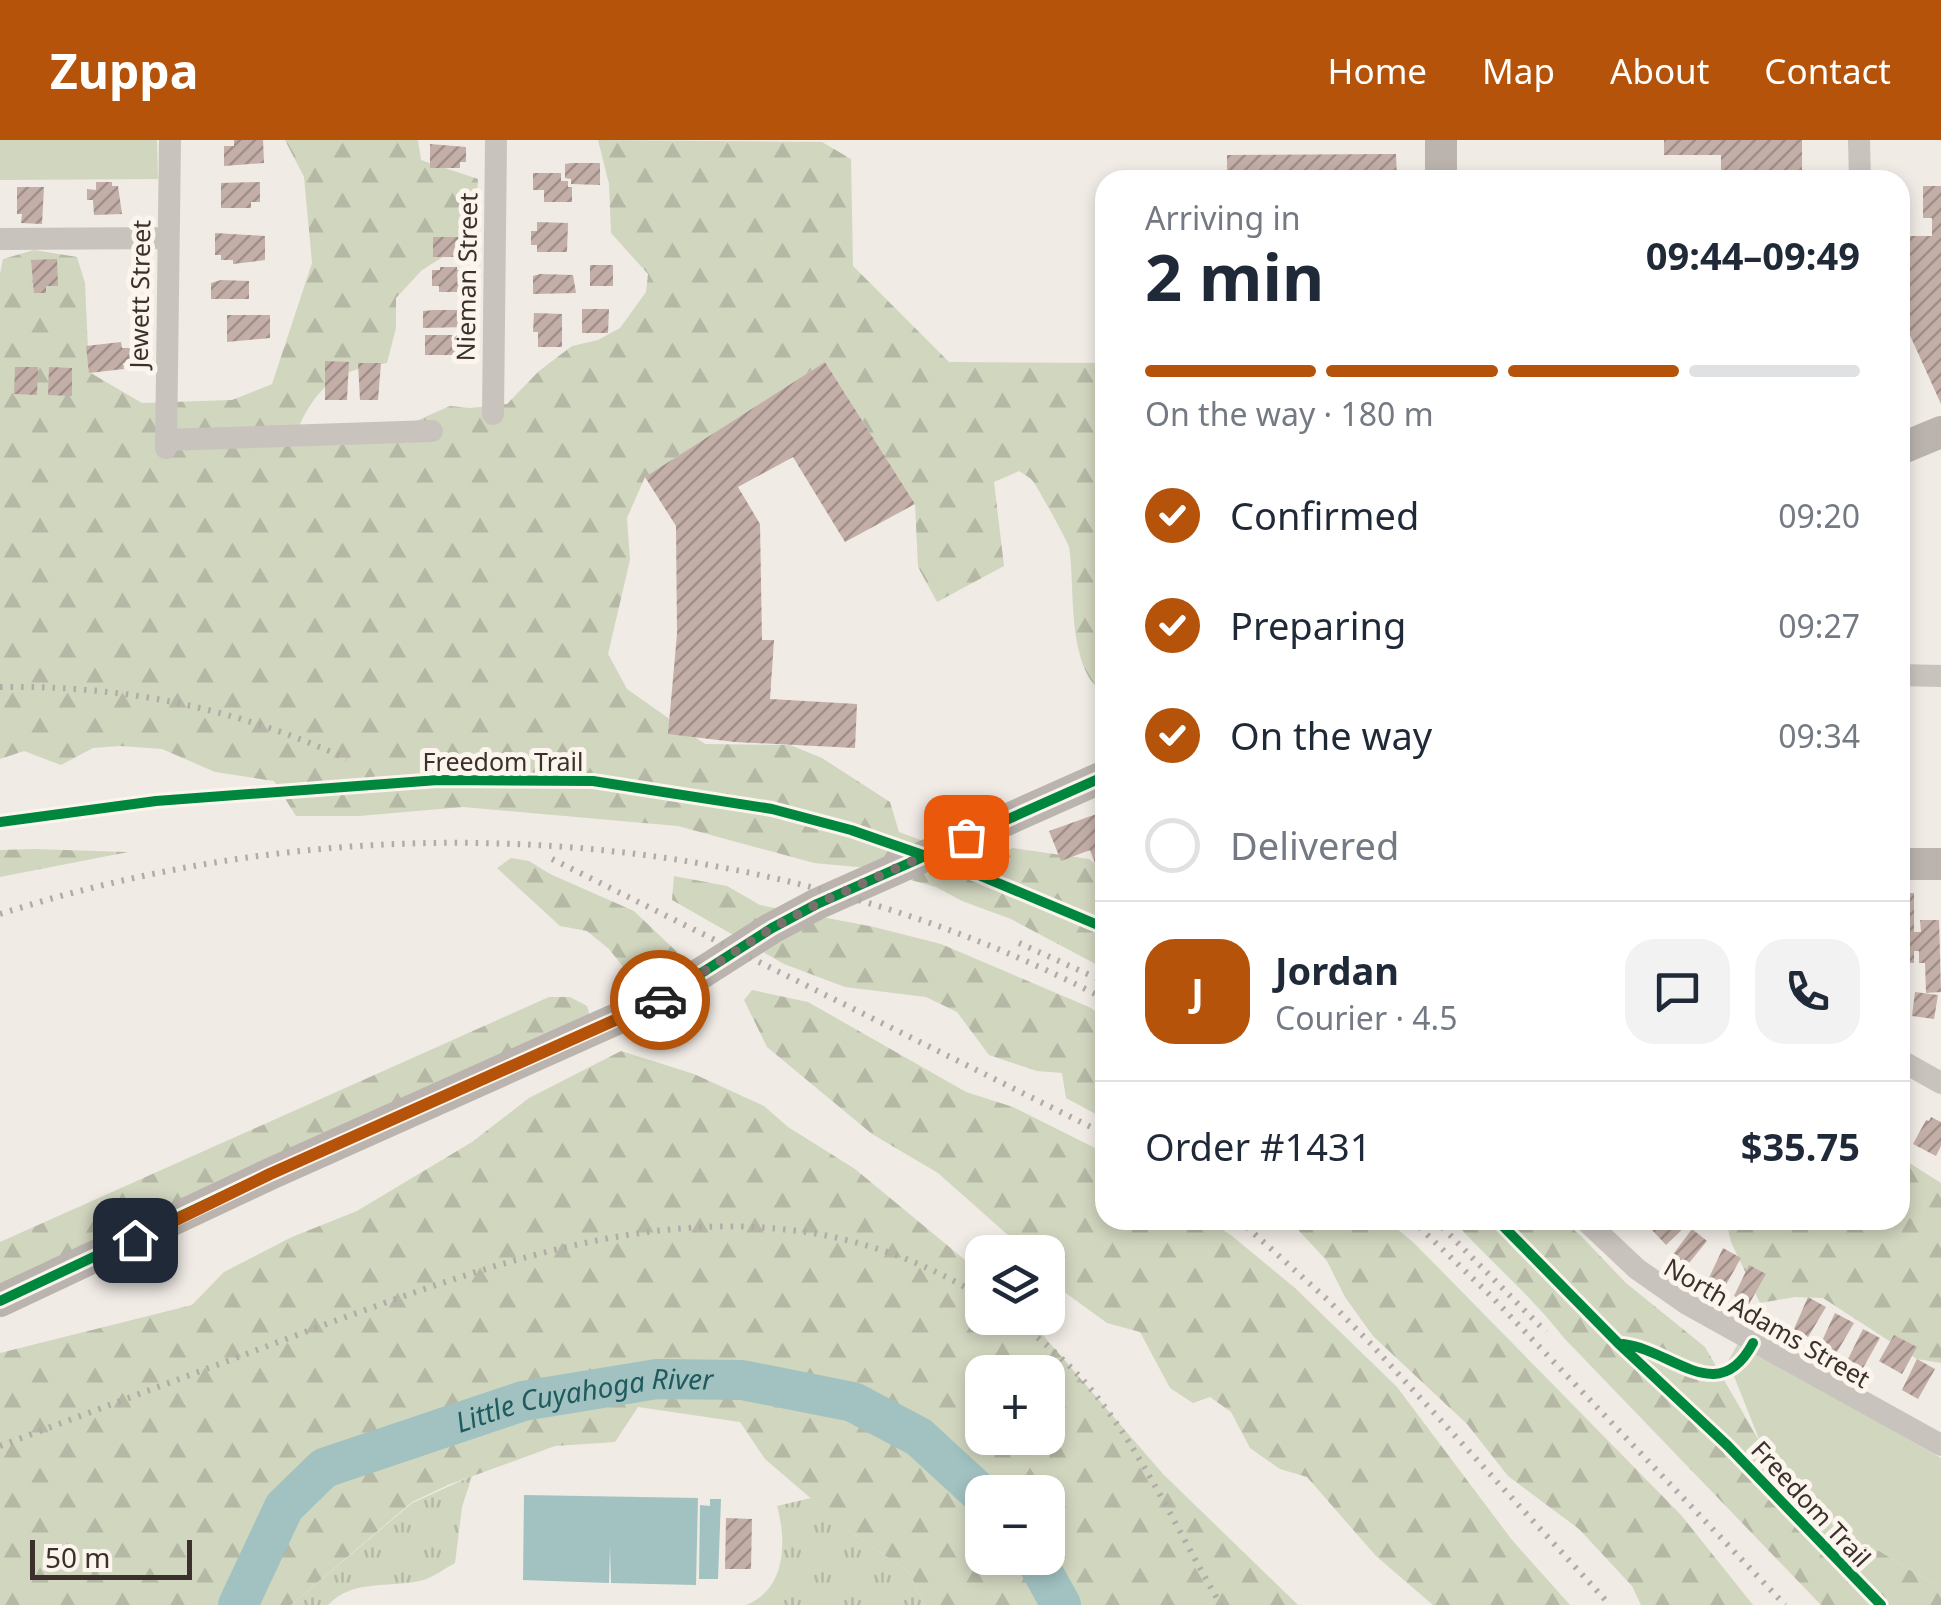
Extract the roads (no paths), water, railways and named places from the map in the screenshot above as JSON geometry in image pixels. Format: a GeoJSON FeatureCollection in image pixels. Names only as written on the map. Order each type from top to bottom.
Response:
{"type":"FeatureCollection","features":[{"type":"Feature","properties":{"kind":"street","name":"Jewett Street"},"geometry":{"type":"LineString","coordinates":[[170,140],[166,444],[432,431]]}},
{"type":"Feature","properties":{"kind":"street","name":"Nieman Street"},"geometry":{"type":"LineString","coordinates":[[493,414],[496,140]]}},
{"type":"Feature","properties":{"kind":"street"},"geometry":{"type":"LineString","coordinates":[[1441,140],[1441,170]]}},
{"type":"Feature","properties":{"kind":"street"},"geometry":{"type":"LineString","coordinates":[[1859,140],[1860,170]]}},
{"type":"Feature","properties":{"kind":"street"},"geometry":{"type":"LineString","coordinates":[[0,239],[168,238]]}},
{"type":"Feature","properties":{"kind":"street"},"geometry":{"type":"LineString","coordinates":[[1910,445],[1941,432]]}},
{"type":"Feature","properties":{"kind":"street"},"geometry":{"type":"LineString","coordinates":[[1910,675],[1941,676]]}},
{"type":"Feature","properties":{"kind":"street"},"geometry":{"type":"LineString","coordinates":[[0,1301],[270,1174],[660,1000],[817,904],[1095,780]]}},
{"type":"Feature","properties":{"kind":"street"},"geometry":{"type":"LineString","coordinates":[[1910,864],[1941,864]]}},
{"type":"Feature","properties":{"kind":"street"},"geometry":{"type":"LineString","coordinates":[[1910,1065],[1941,1082]]}},
{"type":"Feature","properties":{"kind":"street","name":"North Adams Street"},"geometry":{"type":"LineString","coordinates":[[1596,1230],[1637,1269],[1687,1304],[1941,1445]]}},
{"type":"Feature","properties":{"kind":"water"},"geometry":{"type":"Polygon","coordinates":[[[524,1495],[698,1498],[696,1585],[611,1583],[610,1546],[609,1583],[523,1580],[524,1495]]]}},
{"type":"Feature","properties":{"kind":"water"},"geometry":{"type":"Polygon","coordinates":[[[710,1499],[721,1499],[718,1579],[699,1579],[700,1505],[710,1506],[710,1499]]]}},
{"type":"Feature","properties":{"kind":"waterway","name":"Little Cuyahoga River"},"geometry":{"type":"LineString","coordinates":[[238,1605],[284,1507],[324,1468],[523,1401],[657,1379],[742,1380],[853,1402],[919,1437],[965,1479]]}},
{"type":"Feature","properties":{"kind":"waterway","name":"Little Cuyahoga River"},"geometry":{"type":"LineString","coordinates":[[1044,1575],[1061,1605]]}},
{"type":"Feature","properties":{"kind":"railway"},"geometry":{"type":"LineString","coordinates":[[0,687],[90,690],[178,703],[263,726],[347,759]]}},
{"type":"Feature","properties":{"kind":"railway"},"geometry":{"type":"LineString","coordinates":[[0,914],[138,877],[278,853],[420,843],[562,847],[702,864],[840,895],[975,940],[1095,994]]}},
{"type":"Feature","properties":{"kind":"railway"},"geometry":{"type":"LineString","coordinates":[[552,859],[1095,1129]]}},
{"type":"Feature","properties":{"kind":"railway"},"geometry":{"type":"LineString","coordinates":[[1019,943],[1095,977]]}},
{"type":"Feature","properties":{"kind":"railway"},"geometry":{"type":"LineString","coordinates":[[0,1446],[480,1271],[564,1248],[648,1232],[732,1226],[816,1234],[899,1256],[965,1289]]}},
{"type":"Feature","properties":{"kind":"railway"},"geometry":{"type":"LineString","coordinates":[[1250,1230],[1370,1343],[1610,1605]]}},
{"type":"Feature","properties":{"kind":"railway"},"geometry":{"type":"LineString","coordinates":[[1422,1230],[1492,1297],[1785,1605]]}},
{"type":"Feature","properties":{"kind":"railway"},"geometry":{"type":"LineString","coordinates":[[1445,1230],[1546,1332]]}},
{"type":"Feature","properties":{"kind":"railway"},"geometry":{"type":"LineString","coordinates":[[1034,1335],[1069,1365],[1116,1422],[1221,1605]]}}]}
